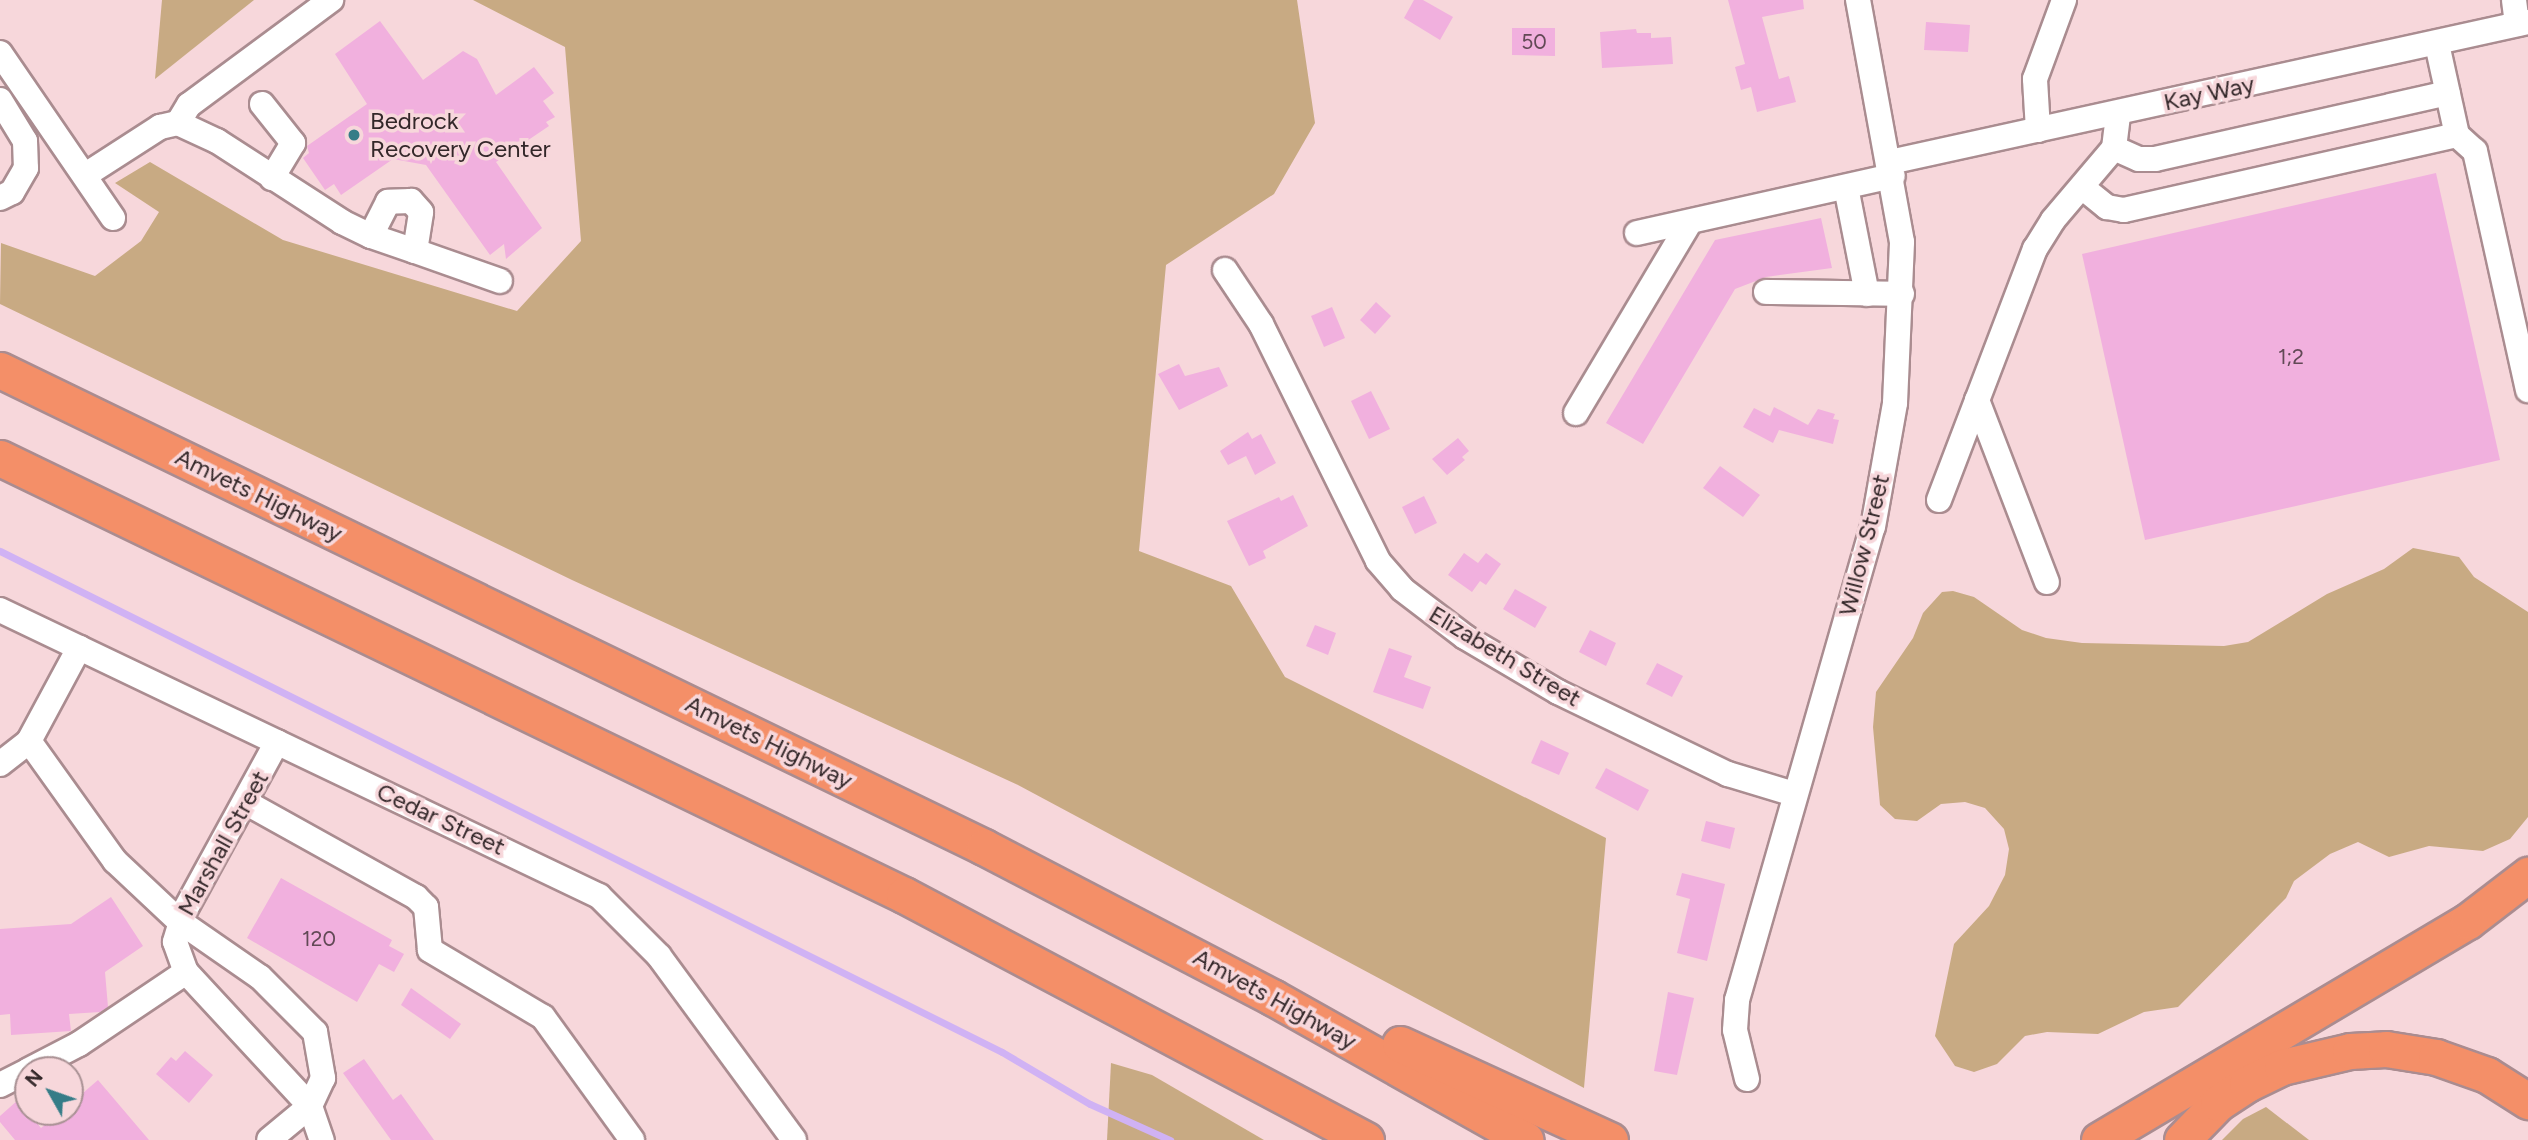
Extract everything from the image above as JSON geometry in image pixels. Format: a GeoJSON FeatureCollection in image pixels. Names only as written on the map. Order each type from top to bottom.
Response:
{"type":"FeatureCollection","features":[{"type":"Feature","properties":{"kind":"highway","name":"Amvets Highway"},"geometry":{"type":"LineString","coordinates":[[0,370],[1113,913],[1526,1140]]}},
{"type":"Feature","properties":{"kind":"highway"},"geometry":{"type":"LineString","coordinates":[[0,458],[904,895],[1366,1140]]}},
{"type":"Feature","properties":{"kind":"highway"},"geometry":{"type":"LineString","coordinates":[[2099,1140],[2468,921],[2528,875]]}},
{"type":"Feature","properties":{"kind":"highway"},"geometry":{"type":"LineString","coordinates":[[1113,913],[1610,1140]]}},
{"type":"Feature","properties":{"kind":"highway"},"geometry":{"type":"LineString","coordinates":[[2182,1140],[2218,1104],[2247,1084],[2282,1067],[2350,1051],[2395,1050],[2436,1056],[2487,1075],[2528,1101]]}},
{"type":"Feature","properties":{"kind":"street"},"geometry":{"type":"LineString","coordinates":[[178,123],[189,105],[331,0]]}},
{"type":"Feature","properties":{"kind":"street","name":"Willow Street"},"geometry":{"type":"LineString","coordinates":[[1747,1079],[1735,1030],[1737,1000],[1883,480],[1895,403],[1902,294],[1902,242],[1891,169],[1858,0]]}},
{"type":"Feature","properties":{"kind":"street"},"geometry":{"type":"LineString","coordinates":[[2038,130],[2035,79],[2064,0]]}},
{"type":"Feature","properties":{"kind":"street","name":"Kay Way"},"geometry":{"type":"LineString","coordinates":[[1637,233],[1846,187],[1891,169],[2038,130],[2437,44],[2520,15]]}},
{"type":"Feature","properties":{"kind":"street"},"geometry":{"type":"LineString","coordinates":[[2437,44],[2457,135],[2475,151],[2528,390]]}},
{"type":"Feature","properties":{"kind":"street"},"geometry":{"type":"LineString","coordinates":[[0,53],[87,174],[113,218]]}},
{"type":"Feature","properties":{"kind":"street"},"geometry":{"type":"LineString","coordinates":[[2114,148],[2139,159],[2155,159],[2448,93]]}},
{"type":"Feature","properties":{"kind":"street"},"geometry":{"type":"LineString","coordinates":[[0,100],[25,141],[26,168],[12,192],[0,198]]}},
{"type":"Feature","properties":{"kind":"street"},"geometry":{"type":"LineString","coordinates":[[262,104],[293,143],[272,178]]}},
{"type":"Feature","properties":{"kind":"street"},"geometry":{"type":"LineString","coordinates":[[1939,500],[2035,249],[2114,148],[2118,113]]}},
{"type":"Feature","properties":{"kind":"street"},"geometry":{"type":"LineString","coordinates":[[87,174],[160,127],[178,123],[217,141],[327,214],[371,236],[500,281]]}},
{"type":"Feature","properties":{"kind":"street"},"geometry":{"type":"LineString","coordinates":[[2082,187],[2107,207],[2124,210],[2457,135]]}},
{"type":"Feature","properties":{"kind":"street"},"geometry":{"type":"LineString","coordinates":[[1846,187],[1867,293]]}},
{"type":"Feature","properties":{"kind":"street"},"geometry":{"type":"LineString","coordinates":[[371,236],[388,202],[411,201],[423,219],[415,251]]}},
{"type":"Feature","properties":{"kind":"street"},"geometry":{"type":"LineString","coordinates":[[1576,413],[1690,222]]}},
{"type":"Feature","properties":{"kind":"street","name":"Elizabeth Street"},"geometry":{"type":"LineString","coordinates":[[1225,270],[1261,324],[1373,550],[1402,589],[1465,637],[1558,692],[1728,774],[1794,794]]}},
{"type":"Feature","properties":{"kind":"street"},"geometry":{"type":"LineString","coordinates":[[1766,292],[1902,294]]}},
{"type":"Feature","properties":{"kind":"street"},"geometry":{"type":"LineString","coordinates":[[1977,400],[2047,582]]}},
{"type":"Feature","properties":{"kind":"street","name":"Cedar Street"},"geometry":{"type":"LineString","coordinates":[[0,610],[599,896],[659,956],[794,1140]]}},
{"type":"Feature","properties":{"kind":"street"},"geometry":{"type":"LineString","coordinates":[[0,764],[29,741],[79,648]]}},
{"type":"Feature","properties":{"kind":"street"},"geometry":{"type":"LineString","coordinates":[[29,741],[114,861],[179,921],[260,977],[315,1032],[323,1078],[310,1106],[269,1140]]}},
{"type":"Feature","properties":{"kind":"street","name":"Marshall Street"},"geometry":{"type":"LineString","coordinates":[[277,742],[179,921],[177,953],[187,972],[310,1106]]}},
{"type":"Feature","properties":{"kind":"street"},"geometry":{"type":"LineString","coordinates":[[245,802],[416,897],[426,907],[430,950],[543,1017],[632,1140]]}},
{"type":"Feature","properties":{"kind":"street"},"geometry":{"type":"LineString","coordinates":[[56,1056],[79,1044],[187,972]]}},
{"type":"Feature","properties":{"kind":"street"},"geometry":{"type":"LineString","coordinates":[[310,1106],[322,1140]]}},
{"type":"Feature","properties":{"kind":"shaded area"},"geometry":{"type":"Polygon","coordinates":[[[162,0],[254,0],[155,79],[162,0]]]}},
{"type":"Feature","properties":{"kind":"shaded area"},"geometry":{"type":"Polygon","coordinates":[[[473,0],[1297,0],[1315,123],[1274,194],[1166,265],[1139,551],[1231,586],[1285,677],[1606,838],[1584,1088],[1018,785],[572,580],[0,304],[1,243],[95,276],[141,241],[159,212],[115,183],[150,162],[283,240],[517,311],[581,241],[565,47],[473,0]]]}},
{"type":"Feature","properties":{"kind":"shaded area"},"geometry":{"type":"Polygon","coordinates":[[[2413,548],[2459,557],[2474,577],[2528,612],[2528,817],[2510,839],[2483,851],[2429,846],[2389,857],[2358,842],[2330,854],[2294,881],[2286,898],[2178,1007],[2144,1012],[2098,1034],[2047,1032],[2025,1036],[1997,1064],[1974,1072],[1955,1066],[1935,1036],[1954,944],[1989,906],[2005,875],[2009,849],[2004,829],[1985,808],[1965,802],[1941,804],[1917,821],[1895,819],[1880,805],[1873,727],[1876,692],[1913,638],[1923,613],[1942,592],[1953,591],[1974,597],[2022,630],[2046,638],[2082,643],[2224,646],[2248,642],[2327,594],[2384,569],[2413,548]]]}},
{"type":"Feature","properties":{"kind":"shaded area"},"geometry":{"type":"Polygon","coordinates":[[[1111,1063],[1152,1075],[1264,1140],[1107,1140],[1111,1063]]]}},
{"type":"Feature","properties":{"kind":"shaded area"},"geometry":{"type":"Polygon","coordinates":[[[2266,1107],[2309,1140],[2222,1140],[2243,1119],[2266,1107]]]}},
{"type":"Feature","properties":{"kind":"building"},"geometry":{"type":"Polygon","coordinates":[[[1414,0],[1423,0],[1453,17],[1440,40],[1404,18],[1414,0]]]}},
{"type":"Feature","properties":{"kind":"building"},"geometry":{"type":"Polygon","coordinates":[[[1728,0],[1803,0],[1804,9],[1762,17],[1779,79],[1789,76],[1796,102],[1757,112],[1751,87],[1741,90],[1735,67],[1745,64],[1728,0]]]}},
{"type":"Feature","properties":{"kind":"building"},"geometry":{"type":"Polygon","coordinates":[[[380,21],[423,80],[463,51],[477,59],[496,95],[534,67],[554,93],[543,101],[555,117],[546,122],[549,126],[496,162],[542,228],[506,259],[504,244],[490,255],[426,165],[393,159],[341,195],[334,184],[325,190],[303,158],[309,153],[307,146],[367,104],[335,54],[380,21]]]}},
{"type":"Feature","properties":{"kind":"building"},"geometry":{"type":"Polygon","coordinates":[[[1926,22],[1970,25],[1968,52],[1924,50],[1926,22]]]}},
{"type":"Feature","properties":{"kind":"building"},"geometry":{"type":"Polygon","coordinates":[[[1512,28],[1555,28],[1555,56],[1512,55],[1512,28]]]}},
{"type":"Feature","properties":{"kind":"building"},"geometry":{"type":"Polygon","coordinates":[[[1636,29],[1637,33],[1651,33],[1651,38],[1671,37],[1673,64],[1602,68],[1600,32],[1636,29]]]}},
{"type":"Feature","properties":{"kind":"building"},"geometry":{"type":"Polygon","coordinates":[[[2436,173],[2500,460],[2145,540],[2082,254],[2436,173]]]}},
{"type":"Feature","properties":{"kind":"building"},"geometry":{"type":"Polygon","coordinates":[[[1821,218],[1832,268],[1766,277],[1735,289],[1643,444],[1606,423],[1715,240],[1821,218]]]}},
{"type":"Feature","properties":{"kind":"building"},"geometry":{"type":"Polygon","coordinates":[[[1376,302],[1391,316],[1375,334],[1360,320],[1376,302]]]}},
{"type":"Feature","properties":{"kind":"building"},"geometry":{"type":"Polygon","coordinates":[[[1332,307],[1345,338],[1324,347],[1311,316],[1332,307]]]}},
{"type":"Feature","properties":{"kind":"building"},"geometry":{"type":"Polygon","coordinates":[[[1179,364],[1185,376],[1219,367],[1228,386],[1179,410],[1158,374],[1179,364]]]}},
{"type":"Feature","properties":{"kind":"building"},"geometry":{"type":"Polygon","coordinates":[[[1371,391],[1390,429],[1369,439],[1351,401],[1371,391]]]}},
{"type":"Feature","properties":{"kind":"building"},"geometry":{"type":"Polygon","coordinates":[[[1774,407],[1808,425],[1818,409],[1835,414],[1833,419],[1839,420],[1833,444],[1779,430],[1773,443],[1743,427],[1754,408],[1770,416],[1774,407]]]}},
{"type":"Feature","properties":{"kind":"building"},"geometry":{"type":"Polygon","coordinates":[[[1248,432],[1252,439],[1261,434],[1276,463],[1255,475],[1246,456],[1228,465],[1220,451],[1248,432]]]}},
{"type":"Feature","properties":{"kind":"building"},"geometry":{"type":"Polygon","coordinates":[[[1458,438],[1469,451],[1462,457],[1465,460],[1447,475],[1432,459],[1458,438]]]}},
{"type":"Feature","properties":{"kind":"building"},"geometry":{"type":"Polygon","coordinates":[[[1720,466],[1760,495],[1743,517],[1703,488],[1720,466]]]}},
{"type":"Feature","properties":{"kind":"building"},"geometry":{"type":"Polygon","coordinates":[[[1293,495],[1308,526],[1263,551],[1266,558],[1249,566],[1227,521],[1279,497],[1281,501],[1293,495]]]}},
{"type":"Feature","properties":{"kind":"building"},"geometry":{"type":"Polygon","coordinates":[[[1424,496],[1437,523],[1415,534],[1402,507],[1424,496]]]}},
{"type":"Feature","properties":{"kind":"building"},"geometry":{"type":"Polygon","coordinates":[[[1464,553],[1478,563],[1486,553],[1501,564],[1486,585],[1480,581],[1472,592],[1448,575],[1464,553]]]}},
{"type":"Feature","properties":{"kind":"building"},"geometry":{"type":"Polygon","coordinates":[[[1515,589],[1547,607],[1535,628],[1503,609],[1515,589]]]}},
{"type":"Feature","properties":{"kind":"building"},"geometry":{"type":"Polygon","coordinates":[[[1315,625],[1336,633],[1328,655],[1306,646],[1315,625]]]}},
{"type":"Feature","properties":{"kind":"building"},"geometry":{"type":"Polygon","coordinates":[[[1590,630],[1616,643],[1606,666],[1579,652],[1590,630]]]}},
{"type":"Feature","properties":{"kind":"building"},"geometry":{"type":"Polygon","coordinates":[[[1389,648],[1412,656],[1404,677],[1431,687],[1423,709],[1373,692],[1389,648]]]}},
{"type":"Feature","properties":{"kind":"building"},"geometry":{"type":"Polygon","coordinates":[[[1657,663],[1683,676],[1672,697],[1646,684],[1657,663]]]}},
{"type":"Feature","properties":{"kind":"building"},"geometry":{"type":"Polygon","coordinates":[[[1541,740],[1569,753],[1559,775],[1531,763],[1541,740]]]}},
{"type":"Feature","properties":{"kind":"building"},"geometry":{"type":"Polygon","coordinates":[[[1606,768],[1649,790],[1638,811],[1595,788],[1606,768]]]}},
{"type":"Feature","properties":{"kind":"building"},"geometry":{"type":"Polygon","coordinates":[[[1706,821],[1735,828],[1730,849],[1701,841],[1706,821]]]}},
{"type":"Feature","properties":{"kind":"building"},"geometry":{"type":"Polygon","coordinates":[[[1682,873],[1725,884],[1707,961],[1677,953],[1690,899],[1676,895],[1682,873]]]}},
{"type":"Feature","properties":{"kind":"building"},"geometry":{"type":"Polygon","coordinates":[[[281,878],[392,940],[389,946],[404,954],[394,972],[379,964],[357,1002],[247,938],[281,878]]]}},
{"type":"Feature","properties":{"kind":"building"},"geometry":{"type":"Polygon","coordinates":[[[111,897],[143,946],[105,972],[108,1007],[100,1012],[69,1014],[71,1031],[11,1035],[10,1014],[0,1015],[0,929],[71,924],[111,897]]]}},
{"type":"Feature","properties":{"kind":"building"},"geometry":{"type":"Polygon","coordinates":[[[411,988],[461,1024],[450,1039],[401,1005],[411,988]]]}},
{"type":"Feature","properties":{"kind":"building"},"geometry":{"type":"Polygon","coordinates":[[[1668,992],[1694,998],[1677,1075],[1654,1071],[1668,992]]]}},
{"type":"Feature","properties":{"kind":"building"},"geometry":{"type":"Polygon","coordinates":[[[185,1051],[213,1075],[189,1103],[156,1074],[171,1057],[176,1061],[185,1051]]]}},
{"type":"Feature","properties":{"kind":"building"},"geometry":{"type":"Polygon","coordinates":[[[364,1059],[393,1100],[401,1094],[434,1140],[391,1140],[343,1073],[364,1059]]]}},
{"type":"Feature","properties":{"kind":"building"},"geometry":{"type":"Polygon","coordinates":[[[98,1080],[149,1140],[15,1140],[0,1122],[0,1116],[14,1104],[14,1126],[84,1126],[84,1092],[98,1080]]]}},
{"type":"Feature","properties":{"kind":"waterway"},"geometry":{"type":"LineString","coordinates":[[0,551],[1002,1052],[1090,1104],[1170,1140]]}},
{"type":"Feature","properties":{"kind":"place","name":"Bedrock Recovery Center"},"geometry":{"type":"Point","coordinates":[354,135]}}]}
